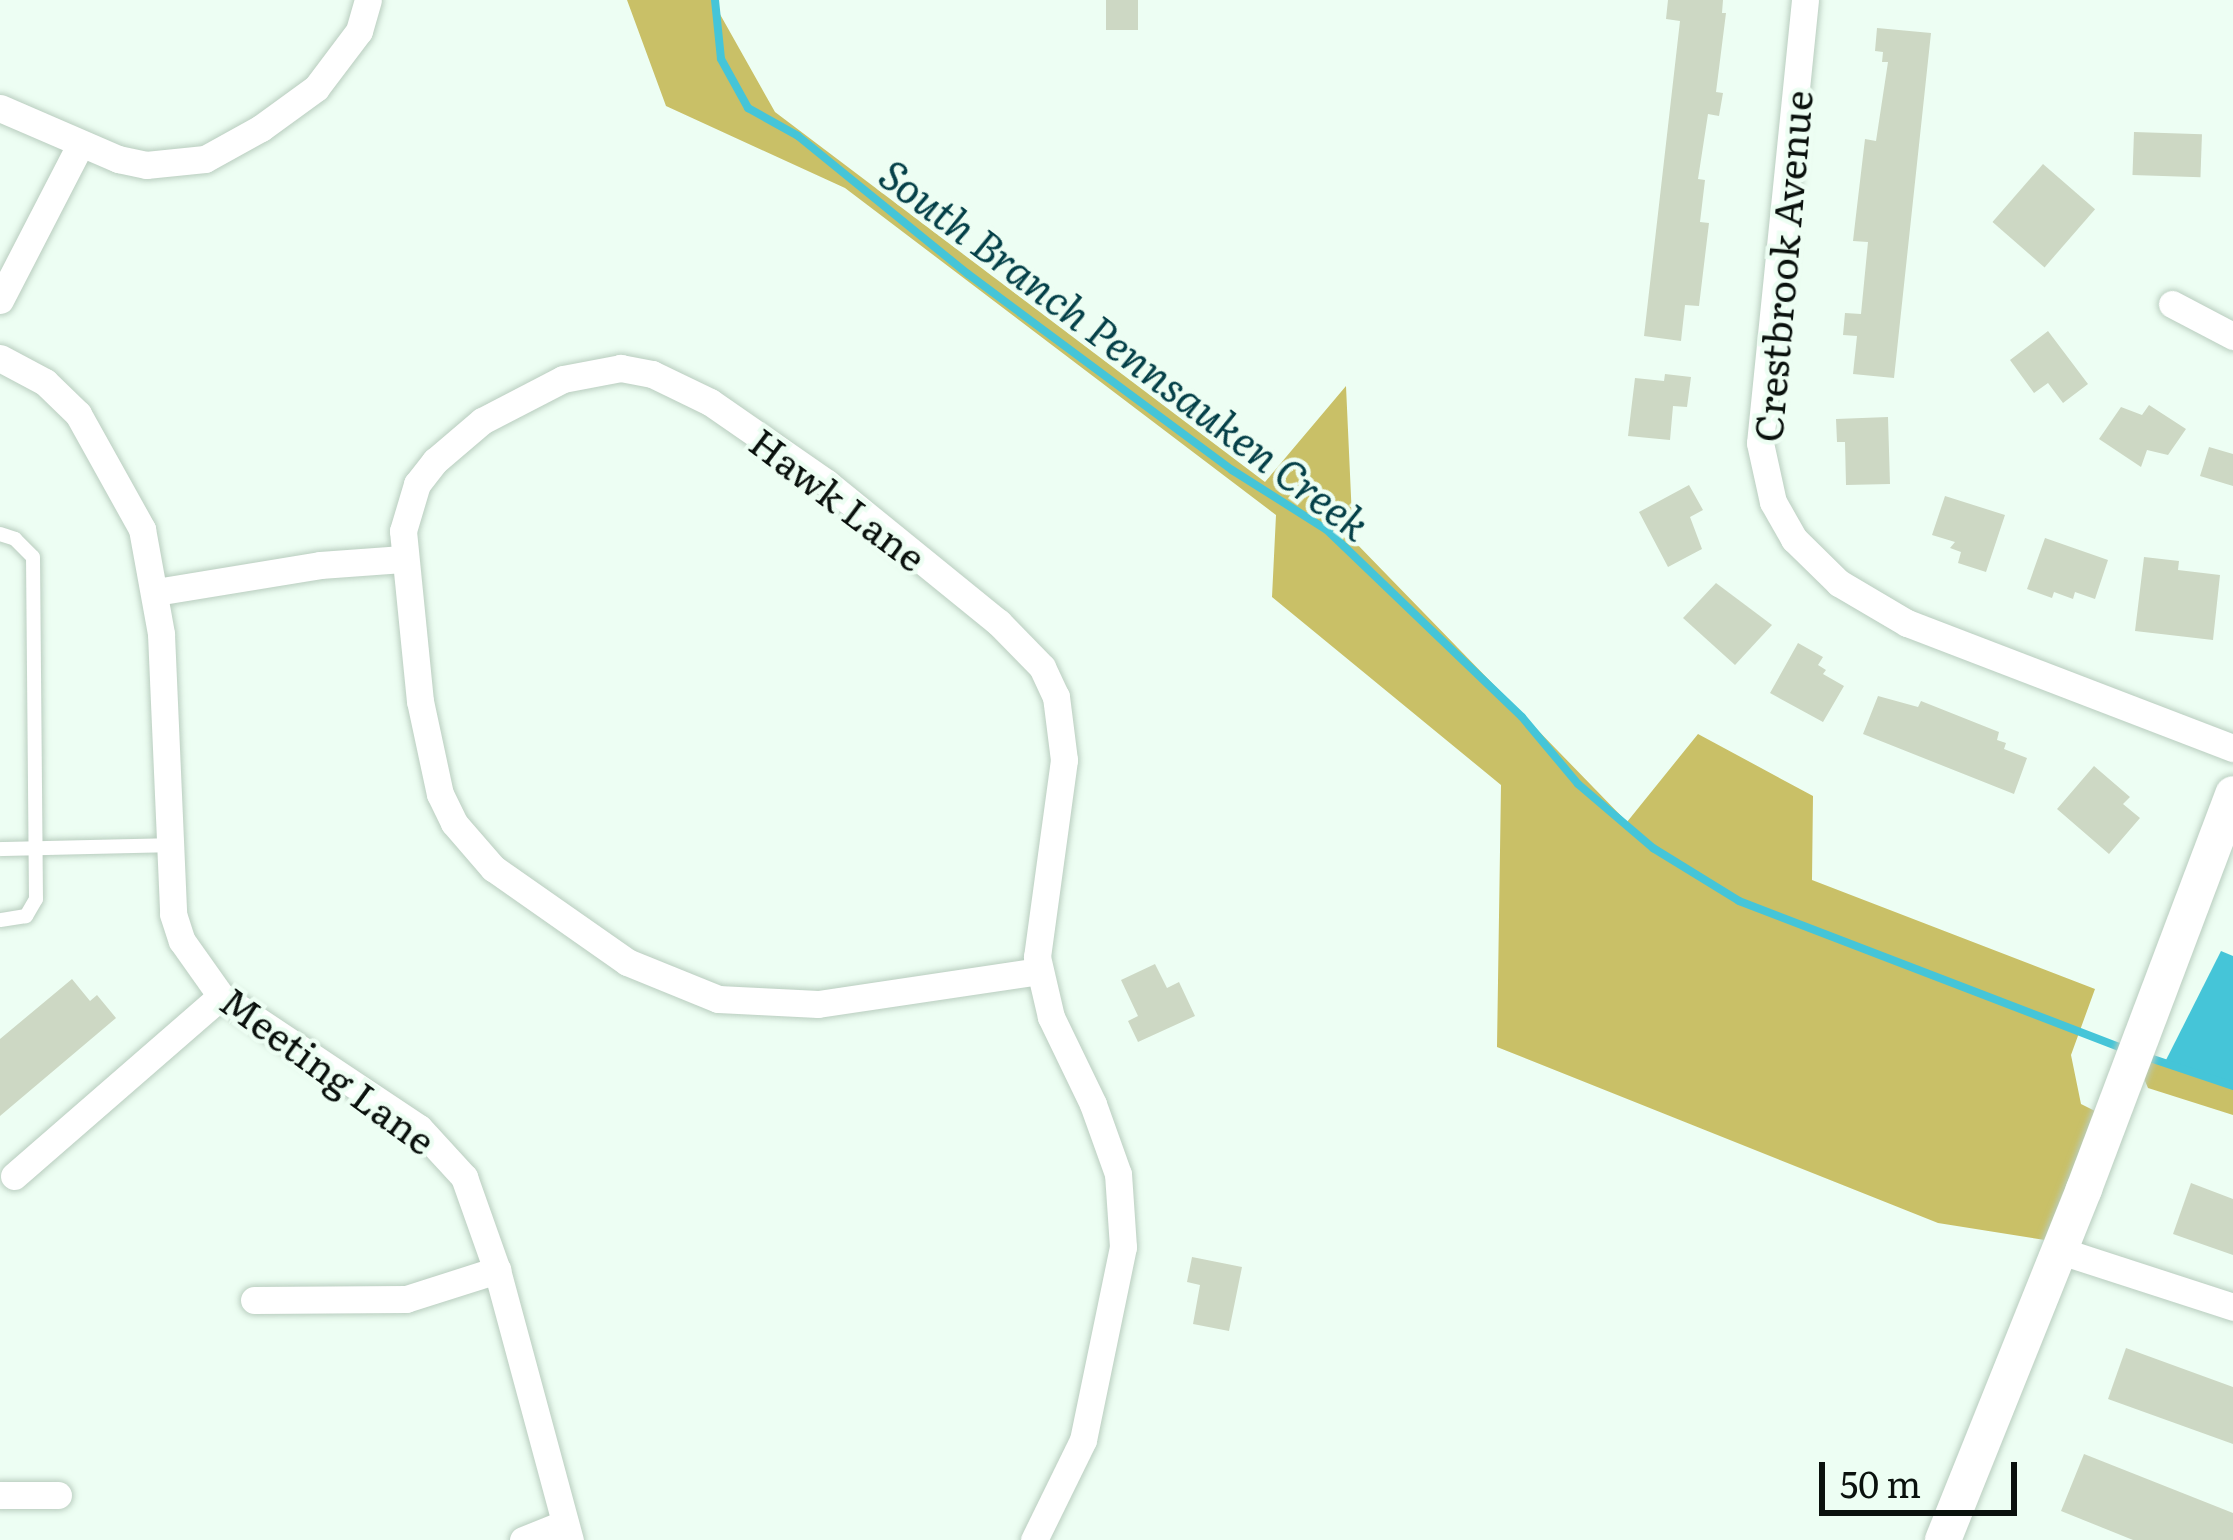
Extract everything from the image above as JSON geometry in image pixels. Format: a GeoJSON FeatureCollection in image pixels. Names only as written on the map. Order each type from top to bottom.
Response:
{"type":"FeatureCollection","features":[{"type":"Feature","properties":{"kind":"street"},"geometry":{"type":"LineString","coordinates":[[0,108],[80,145],[146,166],[205,159],[233,146],[316,88],[359,31],[368,0]]}},
{"type":"Feature","properties":{"kind":"street","name":"Crestbrook Avenue"},"geometry":{"type":"LineString","coordinates":[[1805,0],[1760,443],[1773,502],[1794,539],[1839,584],[1906,623],[2233,748]]}},
{"type":"Feature","properties":{"kind":"street"},"geometry":{"type":"LineString","coordinates":[[0,300],[80,145]]}},
{"type":"Feature","properties":{"kind":"street"},"geometry":{"type":"LineString","coordinates":[[2171,304],[2233,336]]}},
{"type":"Feature","properties":{"kind":"street","name":"Meeting Lane"},"geometry":{"type":"LineString","coordinates":[[0,358],[45,382],[78,414],[142,529],[156,592],[173,914],[182,941],[221,996],[419,1128],[446,1153],[477,1203],[568,1532]]}},
{"type":"Feature","properties":{"kind":"street","name":"Hawk Lane"},"geometry":{"type":"LineString","coordinates":[[1034,1540],[1070,1473],[1094,1402],[1123,1247],[1124,1210],[1107,1138],[1051,1017],[1039,971],[1037,926],[1064,760],[1056,697],[1042,667],[1023,643],[867,514],[710,402],[652,374],[621,368],[563,379],[521,398],[457,440],[417,484],[406,508],[403,559],[432,765],[454,823],[518,888],[627,962],[718,999],[784,1006],[1039,971]]}},
{"type":"Feature","properties":{"kind":"street"},"geometry":{"type":"LineString","coordinates":[[156,592],[320,565],[403,559]]}},
{"type":"Feature","properties":{"kind":"street"},"geometry":{"type":"LineString","coordinates":[[1943,1540],[2233,794]]}},
{"type":"Feature","properties":{"kind":"street"},"geometry":{"type":"LineString","coordinates":[[14,1176],[221,996]]}},
{"type":"Feature","properties":{"kind":"street"},"geometry":{"type":"LineString","coordinates":[[2058,1250],[2233,1307]]}},
{"type":"Feature","properties":{"kind":"street"},"geometry":{"type":"LineString","coordinates":[[254,1300],[406,1299],[497,1270]]}},
{"type":"Feature","properties":{"kind":"street"},"geometry":{"type":"LineString","coordinates":[[0,1496],[58,1495]]}},
{"type":"Feature","properties":{"kind":"street"},"geometry":{"type":"LineString","coordinates":[[523,1540],[568,1532]]}},
{"type":"Feature","properties":{"kind":"lane"},"geometry":{"type":"LineString","coordinates":[[0,533],[15,538],[33,557],[36,849],[34,908],[21,919],[0,920]]}},
{"type":"Feature","properties":{"kind":"lane"},"geometry":{"type":"LineString","coordinates":[[0,849],[170,845]]}},
{"type":"Feature","properties":{"kind":"shaded area"},"geometry":{"type":"Polygon","coordinates":[[[627,0],[712,0],[775,112],[1265,482],[1346,386],[1353,540],[1627,822],[1698,734],[1813,796],[1812,880],[2095,989],[2071,1055],[2081,1104],[2113,1120],[2058,1242],[1938,1223],[1497,1047],[1501,785],[1272,597],[1276,515],[845,188],[666,106],[627,0]]]}},
{"type":"Feature","properties":{"kind":"shaded area"},"geometry":{"type":"Polygon","coordinates":[[[2133,1052],[2233,1086],[2233,1115],[2148,1088],[2133,1052]]]}},
{"type":"Feature","properties":{"kind":"water"},"geometry":{"type":"Polygon","coordinates":[[[2221,951],[2233,956],[2233,1086],[2164,1064],[2221,951]]]}},
{"type":"Feature","properties":{"kind":"building"},"geometry":{"type":"Polygon","coordinates":[[[1106,0],[1138,0],[1138,30],[1106,30],[1106,0]]]}},
{"type":"Feature","properties":{"kind":"building"},"geometry":{"type":"Polygon","coordinates":[[[1668,0],[1723,0],[1722,13],[1726,13],[1716,92],[1723,93],[1719,116],[1708,114],[1698,179],[1705,180],[1700,222],[1709,223],[1699,306],[1685,305],[1681,341],[1644,336],[1680,21],[1666,19],[1668,0]]]}},
{"type":"Feature","properties":{"kind":"building"},"geometry":{"type":"Polygon","coordinates":[[[1877,28],[1931,33],[1894,378],[1853,374],[1857,336],[1843,335],[1845,313],[1861,314],[1868,242],[1853,241],[1865,139],[1876,141],[1888,62],[1882,62],[1883,52],[1875,51],[1877,28]]]}},
{"type":"Feature","properties":{"kind":"building"},"geometry":{"type":"Polygon","coordinates":[[[2134,132],[2202,134],[2200,177],[2132,175],[2134,132]]]}},
{"type":"Feature","properties":{"kind":"building"},"geometry":{"type":"Polygon","coordinates":[[[2043,164],[2095,209],[2045,267],[1992,222],[2043,164]]]}},
{"type":"Feature","properties":{"kind":"building"},"geometry":{"type":"Polygon","coordinates":[[[2048,331],[2088,384],[2063,403],[2048,383],[2034,393],[2010,360],[2048,331]]]}},
{"type":"Feature","properties":{"kind":"building"},"geometry":{"type":"Polygon","coordinates":[[[1665,374],[1691,377],[1687,407],[1673,406],[1670,440],[1628,436],[1635,378],[1664,381],[1665,374]]]}},
{"type":"Feature","properties":{"kind":"building"},"geometry":{"type":"Polygon","coordinates":[[[2149,405],[2186,429],[2168,455],[2147,450],[2141,467],[2099,439],[2121,407],[2142,415],[2149,405]]]}},
{"type":"Feature","properties":{"kind":"building"},"geometry":{"type":"Polygon","coordinates":[[[1888,417],[1890,484],[1846,485],[1845,442],[1837,442],[1836,419],[1888,417]]]}},
{"type":"Feature","properties":{"kind":"building"},"geometry":{"type":"Polygon","coordinates":[[[2209,447],[2233,454],[2233,486],[2200,476],[2209,447]]]}},
{"type":"Feature","properties":{"kind":"building"},"geometry":{"type":"Polygon","coordinates":[[[1689,485],[1703,510],[1690,517],[1702,549],[1668,567],[1639,512],[1689,485]]]}},
{"type":"Feature","properties":{"kind":"building"},"geometry":{"type":"Polygon","coordinates":[[[1945,496],[2005,515],[1986,572],[1958,563],[1961,552],[1950,548],[1955,542],[1932,535],[1945,496]]]}},
{"type":"Feature","properties":{"kind":"building"},"geometry":{"type":"Polygon","coordinates":[[[2045,538],[2108,560],[2095,599],[2075,592],[2073,599],[2054,592],[2052,598],[2027,589],[2045,538]]]}},
{"type":"Feature","properties":{"kind":"building"},"geometry":{"type":"Polygon","coordinates":[[[2144,557],[2179,561],[2178,570],[2220,575],[2213,640],[2135,631],[2144,557]]]}},
{"type":"Feature","properties":{"kind":"building"},"geometry":{"type":"Polygon","coordinates":[[[1716,583],[1772,625],[1735,665],[1683,618],[1716,583]]]}},
{"type":"Feature","properties":{"kind":"building"},"geometry":{"type":"Polygon","coordinates":[[[1798,643],[1823,657],[1818,665],[1826,670],[1823,674],[1844,686],[1823,722],[1770,693],[1798,643]]]}},
{"type":"Feature","properties":{"kind":"building"},"geometry":{"type":"Polygon","coordinates":[[[1878,696],[1918,707],[1921,701],[1999,732],[1997,740],[2006,743],[2004,749],[2027,758],[2014,794],[1863,734],[1878,696]]]}},
{"type":"Feature","properties":{"kind":"building"},"geometry":{"type":"Polygon","coordinates":[[[2094,766],[2130,797],[2123,804],[2140,818],[2109,854],[2057,809],[2094,766]]]}},
{"type":"Feature","properties":{"kind":"building"},"geometry":{"type":"Polygon","coordinates":[[[1155,964],[1167,988],[1179,982],[1195,1016],[1138,1042],[1128,1021],[1138,1016],[1121,980],[1155,964]]]}},
{"type":"Feature","properties":{"kind":"building"},"geometry":{"type":"Polygon","coordinates":[[[72,979],[90,1001],[97,995],[116,1018],[0,1116],[0,1039],[72,979]]]}},
{"type":"Feature","properties":{"kind":"building"},"geometry":{"type":"Polygon","coordinates":[[[2191,1183],[2233,1199],[2233,1255],[2173,1234],[2191,1183]]]}},
{"type":"Feature","properties":{"kind":"building"},"geometry":{"type":"Polygon","coordinates":[[[1192,1257],[1242,1267],[1229,1331],[1193,1324],[1200,1285],[1187,1282],[1192,1257]]]}},
{"type":"Feature","properties":{"kind":"building"},"geometry":{"type":"Polygon","coordinates":[[[2126,1348],[2233,1387],[2233,1444],[2108,1399],[2126,1348]]]}},
{"type":"Feature","properties":{"kind":"building"},"geometry":{"type":"Polygon","coordinates":[[[2084,1454],[2233,1513],[2233,1540],[2133,1540],[2061,1511],[2084,1454]]]}},
{"type":"Feature","properties":{"kind":"waterway","name":"South Branch Pennsauken Creek"},"geometry":{"type":"LineString","coordinates":[[715,0],[721,59],[748,108],[798,136],[968,274],[1232,470],[1327,530],[1522,717],[1578,784],[1653,848],[1739,901],[2124,1049]]}},
{"type":"Feature","properties":{"kind":"waterway","name":"South Branch Pennsauken Creek"},"geometry":{"type":"LineString","coordinates":[[2144,1056],[2233,1086]]}}]}
